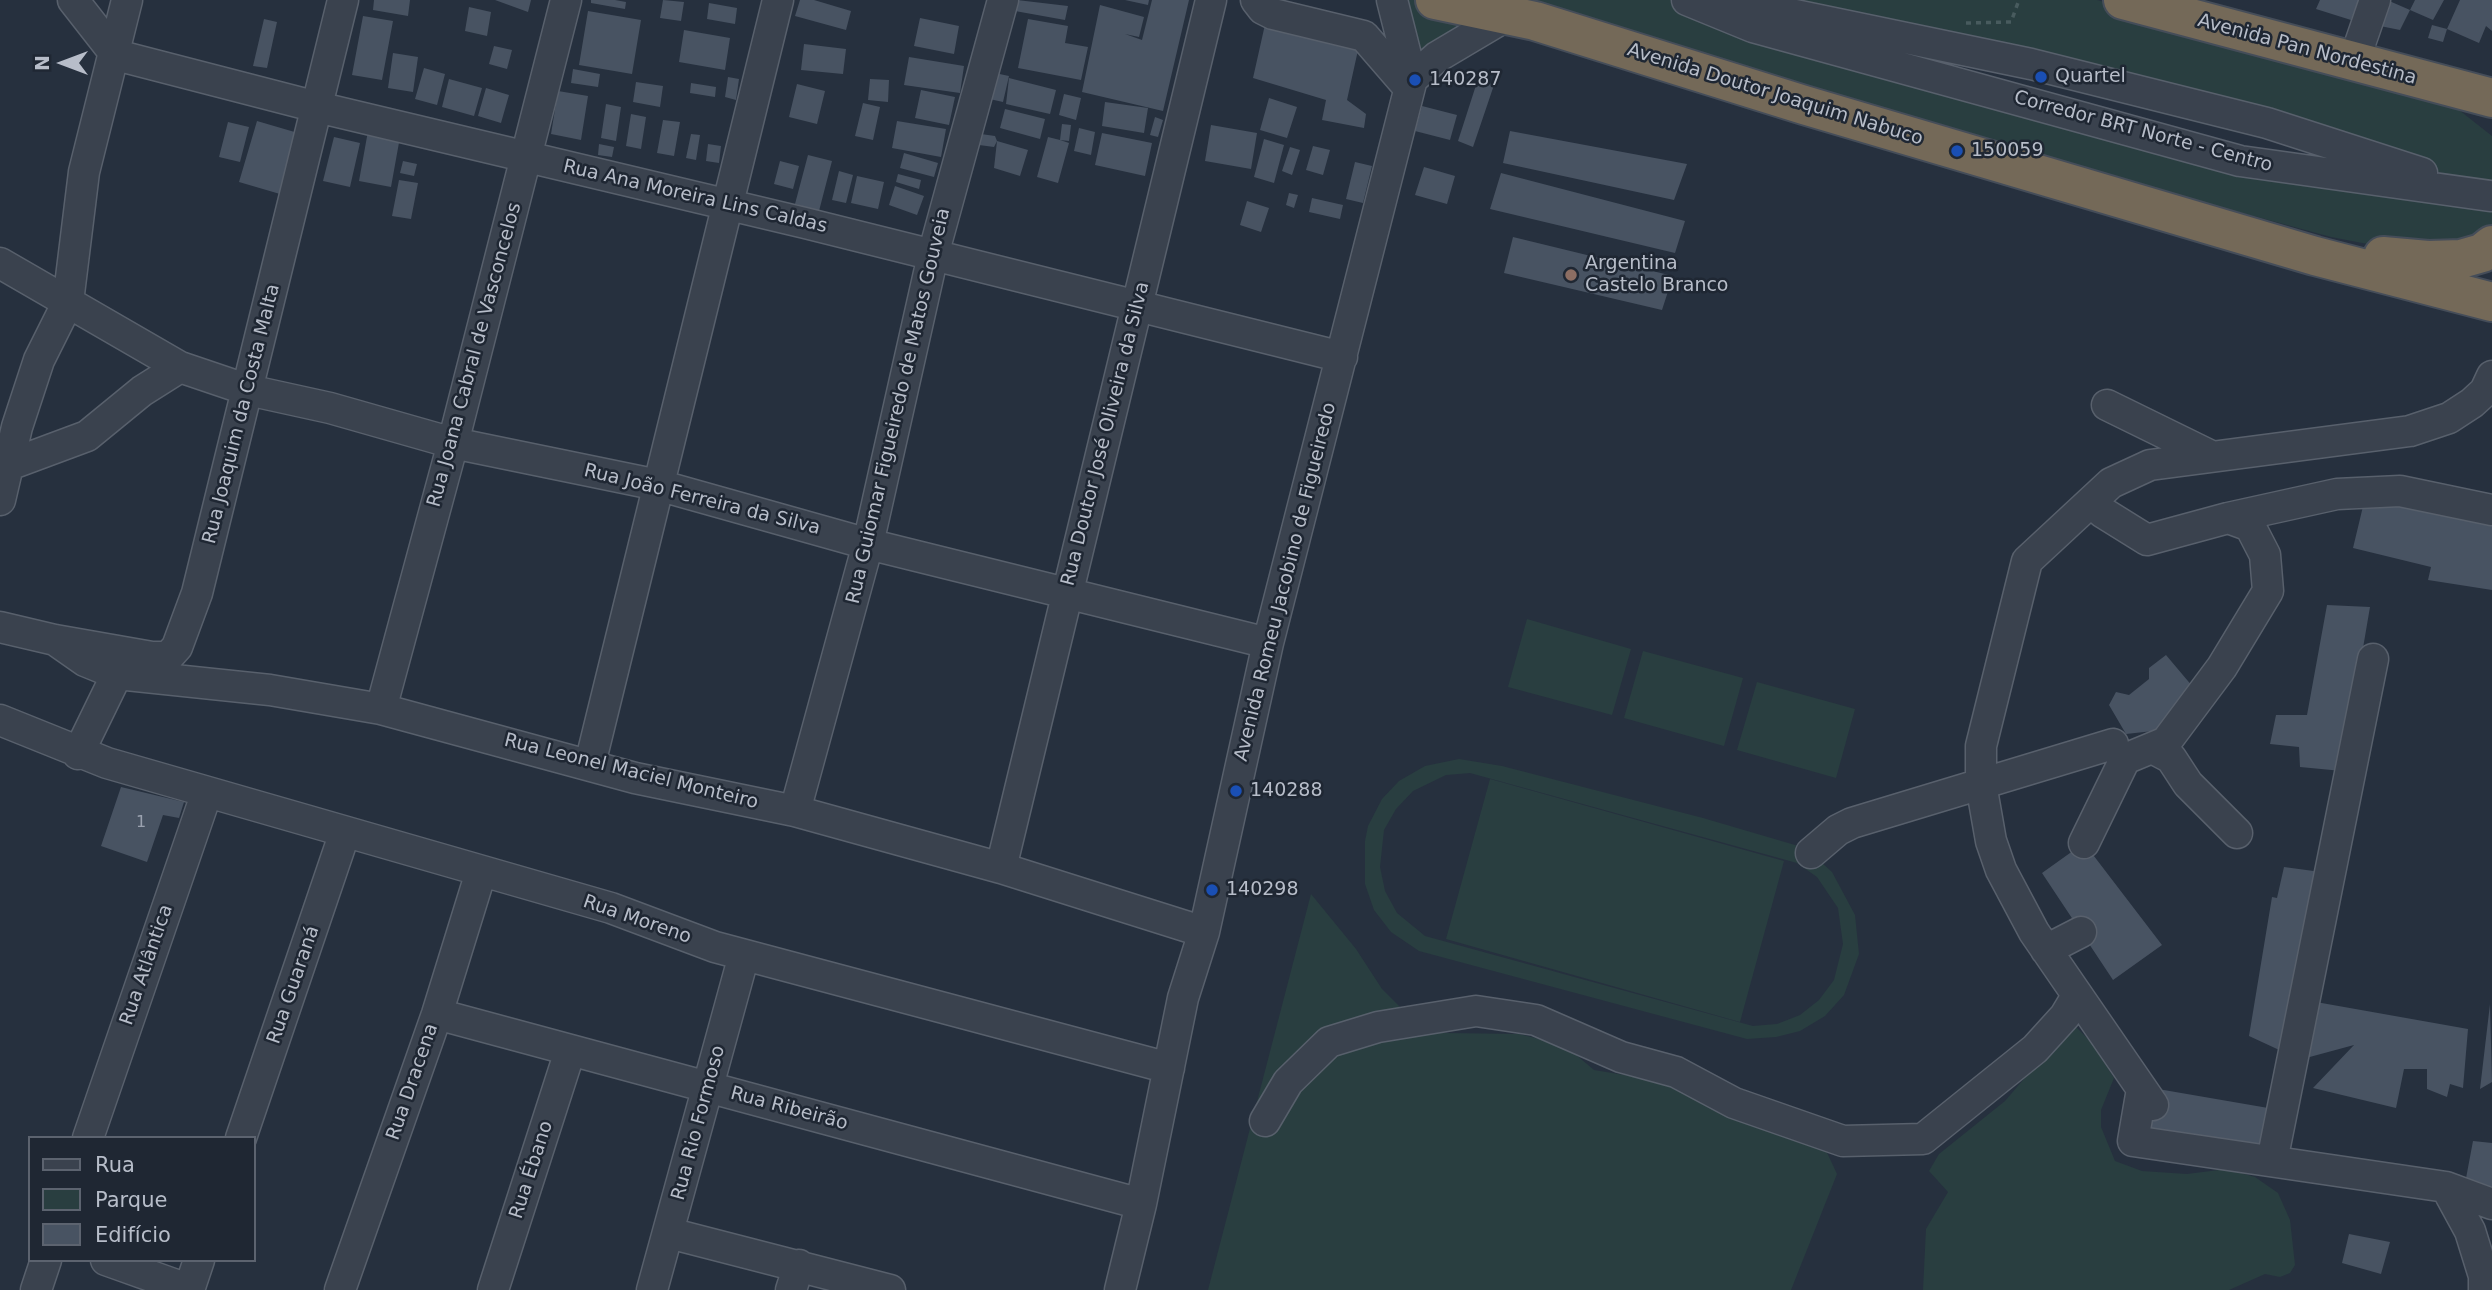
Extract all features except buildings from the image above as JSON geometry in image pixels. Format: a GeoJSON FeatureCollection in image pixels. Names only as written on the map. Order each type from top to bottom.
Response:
{"type":"FeatureCollection","features":[{"type":"Feature","properties":{"kind":"highway","name":"Avenida Doutor Joaquim Nabuco"},"geometry":{"type":"LineString","coordinates":[[1434,0],[1535,21],[1804,105],[2309,254]]}},
{"type":"Feature","properties":{"kind":"highway","name":"Avenida Pan Nordestina"},"geometry":{"type":"LineString","coordinates":[[2123,0],[2492,98]]}},
{"type":"Feature","properties":{"kind":"highway"},"geometry":{"type":"LineString","coordinates":[[2436,85],[2492,127]]}},
{"type":"Feature","properties":{"kind":"highway"},"geometry":{"type":"LineString","coordinates":[[2309,254],[2461,259],[2482,253],[2492,245]]}},
{"type":"Feature","properties":{"kind":"highway"},"geometry":{"type":"LineString","coordinates":[[2309,254],[2492,302]]}},
{"type":"Feature","properties":{"kind":"street"},"geometry":{"type":"LineString","coordinates":[[73,0],[116,55]]}},
{"type":"Feature","properties":{"kind":"street"},"geometry":{"type":"LineString","coordinates":[[0,500],[17,427],[39,360],[68,302],[84,172],[116,55],[127,0]]}},
{"type":"Feature","properties":{"kind":"street","name":"Rua Joaquim da Costa Malta"},"geometry":{"type":"LineString","coordinates":[[0,627],[55,640],[152,657],[172,655],[197,593],[343,0]]}},
{"type":"Feature","properties":{"kind":"street","name":"Rua Joana Cabral de Vasconcelos"},"geometry":{"type":"LineString","coordinates":[[381,709],[453,443],[566,0]]}},
{"type":"Feature","properties":{"kind":"street"},"geometry":{"type":"LineString","coordinates":[[590,764],[778,0]]}},
{"type":"Feature","properties":{"kind":"street","name":"Rua Guiomar Figueiredo de Matos Gouveia"},"geometry":{"type":"LineString","coordinates":[[795,811],[868,544],[933,256],[1003,0]]}},
{"type":"Feature","properties":{"kind":"street","name":"Rua Doutor José Oliveira da Silva"},"geometry":{"type":"LineString","coordinates":[[1001,868],[1212,0]]}},
{"type":"Feature","properties":{"kind":"street"},"geometry":{"type":"LineString","coordinates":[[1256,0],[1263,9],[1273,14],[1364,36],[1410,84],[1447,50],[1506,16]]}},
{"type":"Feature","properties":{"kind":"street","name":"Avenida Romeu Jacobino de Figueiredo"},"geometry":{"type":"LineString","coordinates":[[1120,1290],[1141,1204],[1183,998],[1204,932],[1268,643],[1410,84],[1392,0]]}},
{"type":"Feature","properties":{"kind":"street","name":"Corredor BRT Norte - Centro"},"geometry":{"type":"LineString","coordinates":[[1687,0],[1753,27],[2240,161],[2491,196]]}},
{"type":"Feature","properties":{"kind":"street","name":"Corredor BRT Norte - Centro"},"geometry":{"type":"LineString","coordinates":[[1723,0],[2031,64],[2267,123],[2491,196]]}},
{"type":"Feature","properties":{"kind":"street"},"geometry":{"type":"LineString","coordinates":[[2354,61],[2375,0]]}},
{"type":"Feature","properties":{"kind":"street","name":"Rua Ana Moreira Lins Caldas"},"geometry":{"type":"LineString","coordinates":[[116,55],[317,107],[726,204],[1342,357]]}},
{"type":"Feature","properties":{"kind":"street","name":"Rua João Ferreira da Silva"},"geometry":{"type":"LineString","coordinates":[[0,263],[180,367],[248,390],[330,408],[453,443],[659,485],[868,544],[1268,643]]}},
{"type":"Feature","properties":{"kind":"street"},"geometry":{"type":"LineString","coordinates":[[9,465],[87,436],[142,391],[180,367]]}},
{"type":"Feature","properties":{"kind":"street"},"geometry":{"type":"LineString","coordinates":[[2492,376],[2484,391],[2472,403],[2449,418],[2410,432],[2150,465],[2111,483],[2027,561],[1985,719],[1981,747],[1981,783],[1990,841],[2001,870],[2046,950],[2148,1097],[2133,1140],[2446,1187],[2492,1204]]}},
{"type":"Feature","properties":{"kind":"street"},"geometry":{"type":"LineString","coordinates":[[2107,405],[2211,457]]}},
{"type":"Feature","properties":{"kind":"street"},"geometry":{"type":"LineString","coordinates":[[2095,498],[2102,512],[2147,540],[2228,517],[2337,494],[2400,491],[2492,510]]}},
{"type":"Feature","properties":{"kind":"street"},"geometry":{"type":"LineString","coordinates":[[2084,843],[2125,759],[2166,741],[2222,667],[2268,591],[2265,555],[2250,526],[2228,517]]}},
{"type":"Feature","properties":{"kind":"street","name":"Rua Leonel Maciel Monteiro"},"geometry":{"type":"LineString","coordinates":[[55,640],[85,661],[117,674],[270,690],[381,709],[662,784],[795,811],[1001,868],[1204,932]]}},
{"type":"Feature","properties":{"kind":"street"},"geometry":{"type":"LineString","coordinates":[[2272,1161],[2373,659]]}},
{"type":"Feature","properties":{"kind":"street"},"geometry":{"type":"LineString","coordinates":[[78,754],[117,674]]}},
{"type":"Feature","properties":{"kind":"street","name":"Rua Moreno"},"geometry":{"type":"LineString","coordinates":[[0,720],[78,754],[611,908],[744,955],[1169,1068]]}},
{"type":"Feature","properties":{"kind":"street"},"geometry":{"type":"LineString","coordinates":[[1811,853],[1838,830],[1852,823],[2113,744]]}},
{"type":"Feature","properties":{"kind":"street"},"geometry":{"type":"LineString","coordinates":[[2151,748],[2171,758],[2188,783],[2237,833]]}},
{"type":"Feature","properties":{"kind":"street","name":"Rua Atlântica"},"geometry":{"type":"LineString","coordinates":[[89,1136],[206,792]]}},
{"type":"Feature","properties":{"kind":"street","name":"Rua Guaraná"},"geometry":{"type":"LineString","coordinates":[[243,1136],[345,832]]}},
{"type":"Feature","properties":{"kind":"street","name":"Rua Dracena"},"geometry":{"type":"LineString","coordinates":[[340,1290],[437,1014],[481,872]]}},
{"type":"Feature","properties":{"kind":"street"},"geometry":{"type":"LineString","coordinates":[[2046,950],[2081,932]]}},
{"type":"Feature","properties":{"kind":"street","name":"Rua Rio Formoso"},"geometry":{"type":"LineString","coordinates":[[652,1290],[744,955]]}},
{"type":"Feature","properties":{"kind":"street"},"geometry":{"type":"LineString","coordinates":[[1265,1121],[1288,1082],[1329,1042],[1378,1027],[1476,1011],[1536,1020],[1621,1057],[1676,1072],[1734,1103],[1843,1141],[1923,1139],[2035,1049],[2065,1016],[2077,996]]}},
{"type":"Feature","properties":{"kind":"street","name":"Rua Ribeirão"},"geometry":{"type":"LineString","coordinates":[[437,1014],[1141,1204]]}},
{"type":"Feature","properties":{"kind":"street","name":"Rua Ébano"},"geometry":{"type":"LineString","coordinates":[[493,1290],[570,1051]]}},
{"type":"Feature","properties":{"kind":"street"},"geometry":{"type":"LineString","coordinates":[[2446,1187],[2470,1231],[2484,1276],[2484,1290]]}},
{"type":"Feature","properties":{"kind":"street"},"geometry":{"type":"LineString","coordinates":[[669,1233],[795,1278],[890,1290]]}},
{"type":"Feature","properties":{"kind":"street"},"geometry":{"type":"LineString","coordinates":[[36,1290],[45,1262]]}},
{"type":"Feature","properties":{"kind":"street"},"geometry":{"type":"LineString","coordinates":[[112,1262],[189,1290],[198,1262]]}},
{"type":"Feature","properties":{"kind":"green space"},"geometry":{"type":"Polygon","coordinates":[[[1396,0],[1423,0],[1506,16],[1415,68],[1396,0]]]}},
{"type":"Feature","properties":{"kind":"green space"},"geometry":{"type":"Polygon","coordinates":[[[1483,0],[1688,0],[1994,100],[2492,206],[2492,234],[2404,251],[2331,237],[2033,156],[1959,130],[1848,106],[1483,0]]]}},
{"type":"Feature","properties":{"kind":"green space"},"geometry":{"type":"Polygon","coordinates":[[[1744,0],[2097,0],[2435,91],[2492,136],[2492,189],[2424,167],[1744,0]]]}},
{"type":"Feature","properties":{"kind":"green space"},"geometry":{"type":"Polygon","coordinates":[[[1527,619],[1631,649],[1612,715],[1508,687],[1527,619]]]}},
{"type":"Feature","properties":{"kind":"green space"},"geometry":{"type":"Polygon","coordinates":[[[1643,651],[1743,678],[1724,746],[1624,718],[1643,651]]]}},
{"type":"Feature","properties":{"kind":"green space"},"geometry":{"type":"Polygon","coordinates":[[[1757,682],[1855,709],[1836,778],[1737,750],[1757,682]]]}},
{"type":"Feature","properties":{"kind":"green space"},"geometry":{"type":"Polygon","coordinates":[[[1459,759],[1502,766],[1703,818],[1795,845],[1811,853],[1832,872],[1855,915],[1859,954],[1844,995],[1825,1016],[1800,1031],[1776,1037],[1747,1039],[1419,951],[1391,932],[1374,910],[1365,884],[1365,841],[1368,826],[1382,799],[1399,781],[1425,766],[1459,759]],[[1470,773],[1446,775],[1413,791],[1396,809],[1384,830],[1380,867],[1385,891],[1397,913],[1425,936],[1753,1026],[1777,1024],[1800,1015],[1819,1000],[1834,980],[1843,944],[1838,908],[1817,877],[1797,863],[1470,773]]]}},
{"type":"Feature","properties":{"kind":"green space"},"geometry":{"type":"Polygon","coordinates":[[[1490,779],[1784,861],[1740,1022],[1446,939],[1490,779]]]}},
{"type":"Feature","properties":{"kind":"green space"},"geometry":{"type":"Polygon","coordinates":[[[1311,894],[1356,949],[1382,989],[1402,1009],[1427,1020],[1445,1033],[1519,1034],[1539,1039],[1568,1048],[1594,1070],[1708,1089],[1823,1144],[1837,1174],[1791,1290],[1208,1290],[1311,894]]]}},
{"type":"Feature","properties":{"kind":"green space"},"geometry":{"type":"Polygon","coordinates":[[[2072,1023],[2091,1042],[2114,1078],[2101,1110],[2101,1127],[2115,1161],[2142,1171],[2187,1174],[2227,1169],[2255,1177],[2278,1193],[2290,1220],[2295,1265],[2290,1273],[2280,1277],[2265,1274],[2229,1290],[1923,1290],[1926,1229],[1948,1192],[1929,1171],[1939,1154],[2005,1101],[2072,1023]]]}},
{"type":"Feature","properties":{"kind":"place","name":"Quartel"},"geometry":{"type":"Point","coordinates":[2041,77]}},
{"type":"Feature","properties":{"kind":"place","name":"140287"},"geometry":{"type":"Point","coordinates":[1415,80]}},
{"type":"Feature","properties":{"kind":"place","name":"150059"},"geometry":{"type":"Point","coordinates":[1957,151]}},
{"type":"Feature","properties":{"kind":"place","name":"Argentina Castelo Branco"},"geometry":{"type":"Point","coordinates":[1571,275]}},
{"type":"Feature","properties":{"kind":"place","name":"140288"},"geometry":{"type":"Point","coordinates":[1236,791]}},
{"type":"Feature","properties":{"kind":"place","name":"140298"},"geometry":{"type":"Point","coordinates":[1212,890]}}]}
